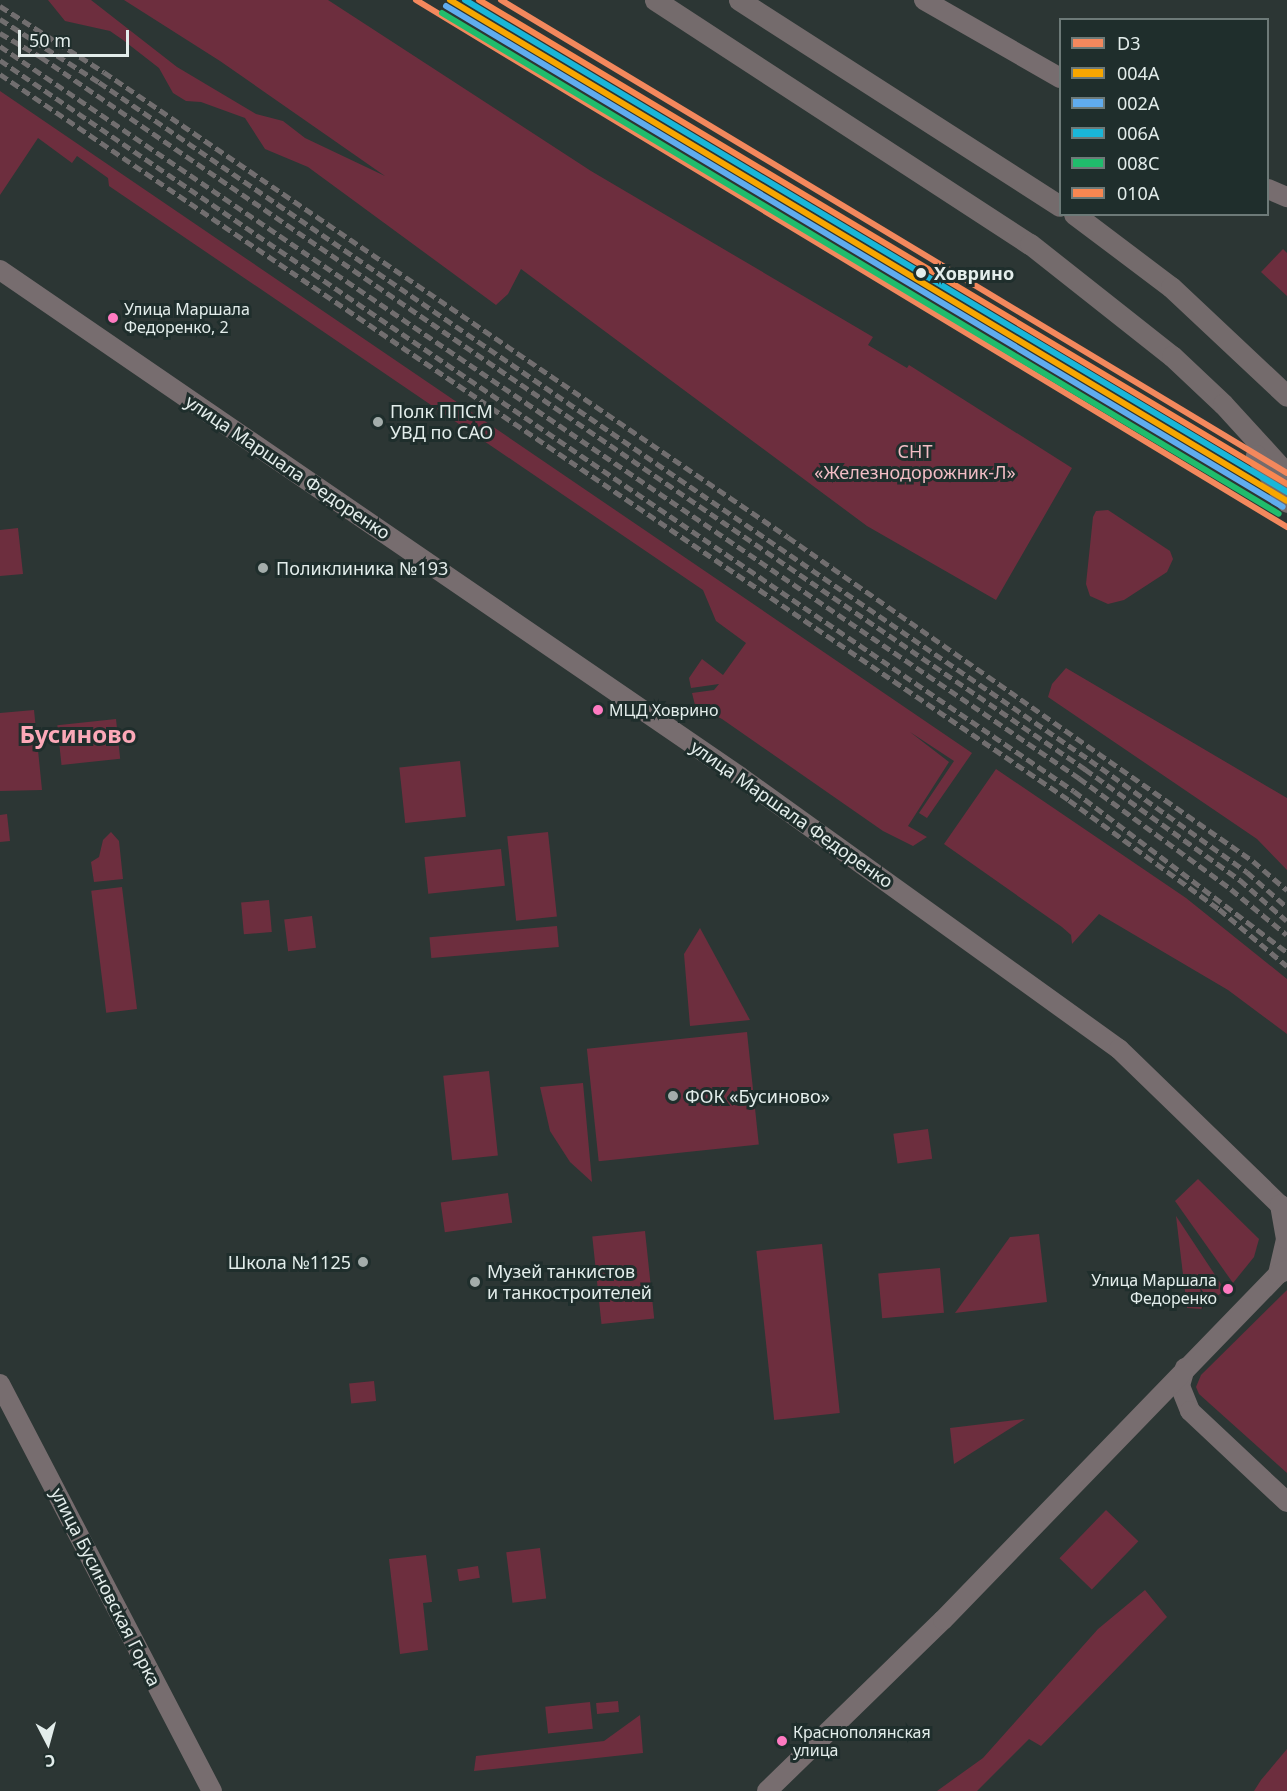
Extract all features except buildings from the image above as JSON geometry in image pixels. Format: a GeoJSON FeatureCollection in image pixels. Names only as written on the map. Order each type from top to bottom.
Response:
{"type":"FeatureCollection","features":[{"type":"Feature","properties":{"kind":"main road"},"geometry":{"type":"LineString","coordinates":[[655,0],[1030,244],[1172,356],[1223,404],[1287,474]]}},
{"type":"Feature","properties":{"kind":"main road"},"geometry":{"type":"LineString","coordinates":[[739,0],[1059,205]]}},
{"type":"Feature","properties":{"kind":"main road"},"geometry":{"type":"LineString","coordinates":[[1077,216],[1109,238],[1207,318],[1287,396]]}},
{"type":"Feature","properties":{"kind":"main road"},"geometry":{"type":"LineString","coordinates":[[1223,404],[1287,502]]}},
{"type":"Feature","properties":{"kind":"street"},"geometry":{"type":"LineString","coordinates":[[924,0],[1059,77]]}},
{"type":"Feature","properties":{"kind":"street"},"geometry":{"type":"LineString","coordinates":[[1269,189],[1287,197]]}},
{"type":"Feature","properties":{"kind":"street","name":"улица Маршала Федоренко"},"geometry":{"type":"LineString","coordinates":[[0,270],[739,776],[1119,1049],[1284,1208]]}},
{"type":"Feature","properties":{"kind":"street"},"geometry":{"type":"LineString","coordinates":[[767,1791],[943,1620],[1137,1421],[1185,1368],[1282,1272],[1286,1239],[1284,1208]]}},
{"type":"Feature","properties":{"kind":"street"},"geometry":{"type":"LineString","coordinates":[[1185,1368],[1180,1386],[1190,1411]]}},
{"type":"Feature","properties":{"kind":"street","name":"улица Бусиновская Горка"},"geometry":{"type":"LineString","coordinates":[[0,1384],[212,1791]]}},
{"type":"Feature","properties":{"kind":"street"},"geometry":{"type":"LineString","coordinates":[[1137,1421],[1159,1407],[1175,1406],[1190,1411],[1287,1502]]}},
{"type":"Feature","properties":{"kind":"green space","name":"СНТ «Железнодорожник-Л»"},"geometry":{"type":"Polygon","coordinates":[[[48,0],[91,0],[177,67],[256,114],[283,121],[305,138],[385,176],[220,61],[124,0],[328,0],[591,171],[873,337],[868,345],[907,368],[909,365],[1072,468],[996,600],[867,526],[521,269],[508,294],[496,305],[308,167],[265,149],[245,118],[201,102],[186,101],[173,93],[159,68],[123,40],[110,31],[65,21],[48,0]]]}},
{"type":"Feature","properties":{"kind":"green space"},"geometry":{"type":"Polygon","coordinates":[[[0,91],[972,753],[927,818],[919,813],[954,761],[910,732],[949,762],[908,826],[927,837],[913,846],[883,831],[722,719],[695,705],[692,693],[714,690],[719,684],[691,688],[689,678],[702,659],[723,675],[746,643],[716,621],[703,590],[109,186],[108,178],[77,156],[72,163],[38,138],[0,195],[0,91]]]}},
{"type":"Feature","properties":{"kind":"green space"},"geometry":{"type":"Polygon","coordinates":[[[1283,249],[1287,253],[1287,296],[1261,272],[1283,249]]]}},
{"type":"Feature","properties":{"kind":"green space"},"geometry":{"type":"Polygon","coordinates":[[[1108,510],[1170,551],[1173,559],[1167,572],[1124,600],[1108,604],[1090,596],[1086,584],[1093,517],[1096,511],[1108,510]]]}},
{"type":"Feature","properties":{"kind":"green space"},"geometry":{"type":"Polygon","coordinates":[[[18,528],[23,574],[0,576],[0,530],[18,528]]]}},
{"type":"Feature","properties":{"kind":"green space"},"geometry":{"type":"Polygon","coordinates":[[[1066,668],[1287,798],[1287,870],[1257,839],[1048,697],[1052,684],[1066,668]]]}},
{"type":"Feature","properties":{"kind":"green space"},"geometry":{"type":"Polygon","coordinates":[[[34,710],[42,790],[0,791],[0,713],[34,710]]]}},
{"type":"Feature","properties":{"kind":"green space"},"geometry":{"type":"Polygon","coordinates":[[[116,719],[120,759],[62,765],[57,725],[116,719]]]}},
{"type":"Feature","properties":{"kind":"green space"},"geometry":{"type":"Polygon","coordinates":[[[460,761],[466,817],[405,823],[399,767],[460,761]]]}},
{"type":"Feature","properties":{"kind":"green space"},"geometry":{"type":"Polygon","coordinates":[[[996,769],[1186,898],[1287,979],[1287,1034],[1228,990],[1099,914],[1072,944],[1071,935],[1062,927],[944,844],[996,769]]]}},
{"type":"Feature","properties":{"kind":"green space"},"geometry":{"type":"Polygon","coordinates":[[[7,814],[10,841],[0,842],[0,815],[7,814]]]}},
{"type":"Feature","properties":{"kind":"green space"},"geometry":{"type":"Polygon","coordinates":[[[111,832],[119,841],[123,879],[94,882],[91,862],[99,857],[103,840],[111,832]]]}},
{"type":"Feature","properties":{"kind":"green space"},"geometry":{"type":"Polygon","coordinates":[[[548,832],[557,917],[516,921],[507,836],[548,832]]]}},
{"type":"Feature","properties":{"kind":"green space"},"geometry":{"type":"Polygon","coordinates":[[[501,849],[505,886],[428,894],[424,857],[501,849]]]}},
{"type":"Feature","properties":{"kind":"green space"},"geometry":{"type":"Polygon","coordinates":[[[122,887],[137,1009],[106,1013],[91,891],[122,887]]]}},
{"type":"Feature","properties":{"kind":"green space"},"geometry":{"type":"Polygon","coordinates":[[[269,900],[272,932],[244,934],[241,902],[269,900]]]}},
{"type":"Feature","properties":{"kind":"green space"},"geometry":{"type":"Polygon","coordinates":[[[312,916],[316,948],[288,951],[284,919],[312,916]]]}},
{"type":"Feature","properties":{"kind":"green space"},"geometry":{"type":"Polygon","coordinates":[[[557,926],[559,947],[431,958],[429,937],[557,926]]]}},
{"type":"Feature","properties":{"kind":"green space"},"geometry":{"type":"Polygon","coordinates":[[[700,928],[750,1020],[690,1026],[684,954],[700,928]]]}},
{"type":"Feature","properties":{"kind":"green space","name":"ФОК «Бусиново»"},"geometry":{"type":"Polygon","coordinates":[[[747,1032],[759,1144],[599,1161],[587,1049],[747,1032]]]}},
{"type":"Feature","properties":{"kind":"green space"},"geometry":{"type":"Polygon","coordinates":[[[489,1071],[498,1156],[452,1160],[443,1076],[489,1071]]]}},
{"type":"Feature","properties":{"kind":"green space"},"geometry":{"type":"Polygon","coordinates":[[[583,1083],[592,1182],[570,1162],[550,1131],[540,1087],[583,1083]]]}},
{"type":"Feature","properties":{"kind":"green space"},"geometry":{"type":"Polygon","coordinates":[[[928,1129],[932,1159],[898,1164],[893,1134],[928,1129]]]}},
{"type":"Feature","properties":{"kind":"green space"},"geometry":{"type":"Polygon","coordinates":[[[1198,1179],[1259,1239],[1254,1257],[1233,1283],[1175,1201],[1198,1179]]]}},
{"type":"Feature","properties":{"kind":"green space"},"geometry":{"type":"Polygon","coordinates":[[[508,1193],[512,1223],[445,1232],[441,1202],[508,1193]]]}},
{"type":"Feature","properties":{"kind":"green space"},"geometry":{"type":"Polygon","coordinates":[[[1176,1216],[1225,1290],[1201,1309],[1187,1308],[1176,1216]]]}},
{"type":"Feature","properties":{"kind":"green space"},"geometry":{"type":"Polygon","coordinates":[[[645,1231],[654,1319],[601,1324],[592,1237],[645,1231]]]}},
{"type":"Feature","properties":{"kind":"green space"},"geometry":{"type":"Polygon","coordinates":[[[1039,1234],[1047,1302],[955,1313],[1010,1237],[1039,1234]]]}},
{"type":"Feature","properties":{"kind":"green space"},"geometry":{"type":"Polygon","coordinates":[[[822,1244],[840,1413],[774,1420],[756,1251],[822,1244]]]}},
{"type":"Feature","properties":{"kind":"green space"},"geometry":{"type":"Polygon","coordinates":[[[940,1268],[944,1313],[882,1318],[878,1273],[940,1268]]]}},
{"type":"Feature","properties":{"kind":"green space"},"geometry":{"type":"Polygon","coordinates":[[[1287,1290],[1287,1473],[1199,1394],[1196,1387],[1201,1375],[1287,1290]]]}},
{"type":"Feature","properties":{"kind":"green space"},"geometry":{"type":"Polygon","coordinates":[[[374,1381],[376,1401],[351,1404],[349,1384],[374,1381]]]}},
{"type":"Feature","properties":{"kind":"green space"},"geometry":{"type":"Polygon","coordinates":[[[1025,1419],[954,1464],[950,1428],[1025,1419]]]}},
{"type":"Feature","properties":{"kind":"green space"},"geometry":{"type":"Polygon","coordinates":[[[1106,1510],[1138,1541],[1092,1589],[1059,1558],[1106,1510]]]}},
{"type":"Feature","properties":{"kind":"green space"},"geometry":{"type":"Polygon","coordinates":[[[540,1548],[546,1599],[512,1603],[506,1552],[540,1548]]]}},
{"type":"Feature","properties":{"kind":"green space"},"geometry":{"type":"Polygon","coordinates":[[[426,1555],[432,1602],[423,1603],[428,1650],[400,1654],[389,1559],[426,1555]]]}},
{"type":"Feature","properties":{"kind":"green space"},"geometry":{"type":"Polygon","coordinates":[[[478,1566],[480,1578],[459,1581],[457,1569],[478,1566]]]}},
{"type":"Feature","properties":{"kind":"green space"},"geometry":{"type":"Polygon","coordinates":[[[1145,1590],[1167,1617],[1041,1746],[1029,1739],[977,1791],[937,1791],[983,1758],[1098,1629],[1145,1590]]]}},
{"type":"Feature","properties":{"kind":"green space"},"geometry":{"type":"Polygon","coordinates":[[[618,1701],[619,1712],[597,1714],[596,1703],[618,1701]]]}},
{"type":"Feature","properties":{"kind":"green space"},"geometry":{"type":"Polygon","coordinates":[[[590,1702],[593,1729],[548,1734],[545,1707],[590,1702]]]}},
{"type":"Feature","properties":{"kind":"green space"},"geometry":{"type":"Polygon","coordinates":[[[640,1715],[643,1753],[474,1771],[476,1756],[604,1741],[640,1715]]]}},
{"type":"Feature","properties":{"kind":"green space"},"geometry":{"type":"Polygon","coordinates":[[[1287,1749],[1287,1791],[1254,1791],[1261,1780],[1287,1749]]]}},
{"type":"Feature","properties":{"kind":"railway"},"geometry":{"type":"LineString","coordinates":[[0,6],[104,72],[788,537],[1253,861],[1287,890]]}},
{"type":"Feature","properties":{"kind":"railway"},"geometry":{"type":"LineString","coordinates":[[0,19],[99,82],[1090,760],[1247,872],[1287,907]]}},
{"type":"Feature","properties":{"kind":"railway"},"geometry":{"type":"LineString","coordinates":[[0,33],[41,57],[1085,769],[1240,880],[1287,921]]}},
{"type":"Feature","properties":{"kind":"railway"},"geometry":{"type":"LineString","coordinates":[[0,46],[1079,778],[1231,889],[1287,935]]}},
{"type":"Feature","properties":{"kind":"railway"},"geometry":{"type":"LineString","coordinates":[[0,60],[1074,791],[1287,952]]}},
{"type":"Feature","properties":{"kind":"railway"},"geometry":{"type":"LineString","coordinates":[[0,74],[1069,800],[1219,909],[1287,966]]}},
{"type":"Feature","properties":{"kind":"transit line","name":"D3"},"geometry":{"type":"LineString","coordinates":[[416,0],[1287,527]]}},
{"type":"Feature","properties":{"kind":"transit line","name":"004А"},"geometry":{"type":"LineString","coordinates":[[450,0],[1287,501]]}},
{"type":"Feature","properties":{"kind":"transit line","name":"006А"},"geometry":{"type":"LineString","coordinates":[[465,0],[1287,492]]}},
{"type":"Feature","properties":{"kind":"transit line","name":"010А"},"geometry":{"type":"LineString","coordinates":[[479,0],[1287,484]]}},
{"type":"Feature","properties":{"kind":"transit line","name":"D3"},"geometry":{"type":"LineString","coordinates":[[501,0],[1287,473]]}},
{"type":"Feature","properties":{"kind":"transit line","name":"002А"},"geometry":{"type":"LineString","coordinates":[[446,6],[1283,507]]}},
{"type":"Feature","properties":{"kind":"transit line","name":"008С"},"geometry":{"type":"LineString","coordinates":[[442,13],[1279,514]]}},
{"type":"Feature","properties":{"kind":"place","name":"Ховрино"},"geometry":{"type":"Point","coordinates":[921,273]}},
{"type":"Feature","properties":{"kind":"place","name":"Улица Маршала Федоренко, 2"},"geometry":{"type":"Point","coordinates":[113,318]}},
{"type":"Feature","properties":{"kind":"place","name":"Полк ППСМ УВД по САО"},"geometry":{"type":"Point","coordinates":[378,422]}},
{"type":"Feature","properties":{"kind":"place","name":"Поликлиника №193"},"geometry":{"type":"Point","coordinates":[263,568]}},
{"type":"Feature","properties":{"kind":"place","name":"МЦД Ховрино"},"geometry":{"type":"Point","coordinates":[598,710]}},
{"type":"Feature","properties":{"kind":"place","name":"ФОК «Бусиново»"},"geometry":{"type":"Point","coordinates":[673,1096]}},
{"type":"Feature","properties":{"kind":"place","name":"Школа №1125"},"geometry":{"type":"Point","coordinates":[363,1262]}},
{"type":"Feature","properties":{"kind":"place","name":"Музей танкистов и танкостроителей"},"geometry":{"type":"Point","coordinates":[475,1282]}},
{"type":"Feature","properties":{"kind":"place","name":"Улица Маршала Федоренко"},"geometry":{"type":"Point","coordinates":[1228,1289]}},
{"type":"Feature","properties":{"kind":"place","name":"Краснополянская улица"},"geometry":{"type":"Point","coordinates":[782,1741]}},
{"type":"Feature","properties":{"kind":"district","name":"Бусиново"},"geometry":{"type":"Point","coordinates":[78,734]}}]}
